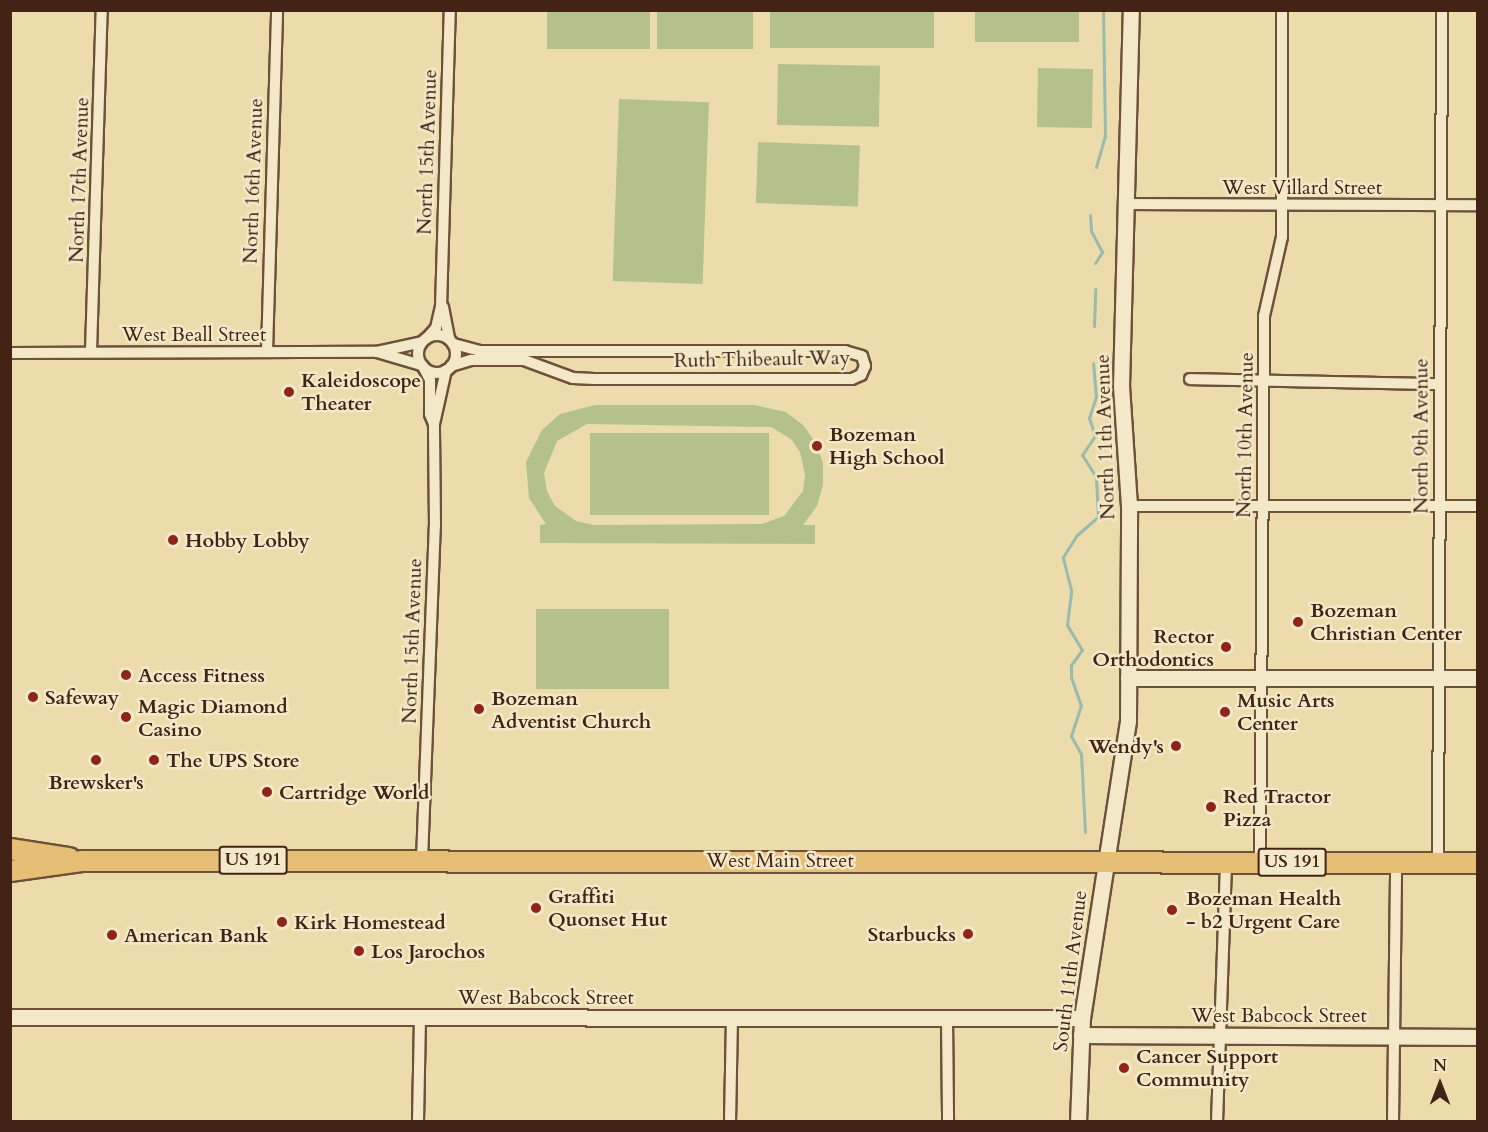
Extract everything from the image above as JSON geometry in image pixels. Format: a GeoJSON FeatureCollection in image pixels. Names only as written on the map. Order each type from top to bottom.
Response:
{"type":"FeatureCollection","features":[{"type":"Feature","properties":{"kind":"highway","name":"West Main Street"},"geometry":{"type":"LineString","coordinates":[[10,849],[83,861]]}},
{"type":"Feature","properties":{"kind":"highway","name":"West Main Street"},"geometry":{"type":"LineString","coordinates":[[10,871],[83,861],[1478,862]]}},
{"type":"Feature","properties":{"kind":"street","name":"North 17th Avenue"},"geometry":{"type":"LineString","coordinates":[[91,351],[102,10]]}},
{"type":"Feature","properties":{"kind":"street","name":"North 16th Avenue"},"geometry":{"type":"LineString","coordinates":[[267,352],[277,10]]}},
{"type":"Feature","properties":{"kind":"street","name":"North 15th Avenue"},"geometry":{"type":"LineString","coordinates":[[424,340],[436,328],[441,295],[450,10]]}},
{"type":"Feature","properties":{"kind":"street","name":"North 11th Avenue"},"geometry":{"type":"LineString","coordinates":[[1106,861],[1125,751],[1128,678],[1129,506],[1121,386],[1131,10]]}},
{"type":"Feature","properties":{"kind":"street","name":"North 10th Avenue"},"geometry":{"type":"LineString","coordinates":[[1260,862],[1262,380],[1266,299],[1281,246],[1283,205],[1282,10]]}},
{"type":"Feature","properties":{"kind":"street","name":"North 9th Avenue"},"geometry":{"type":"LineString","coordinates":[[1438,862],[1438,384],[1442,10]]}},
{"type":"Feature","properties":{"kind":"street","name":"West Villard Street"},"geometry":{"type":"LineString","coordinates":[[1126,204],[1478,205]]}},
{"type":"Feature","properties":{"kind":"street","name":"North 15th Avenue"},"geometry":{"type":"LineString","coordinates":[[441,295],[451,341]]}},
{"type":"Feature","properties":{"kind":"street"},"geometry":{"type":"LineString","coordinates":[[438,335],[451,341],[456,355],[449,368],[434,372],[422,365],[418,354],[424,340],[438,335]]}},
{"type":"Feature","properties":{"kind":"street","name":"West Beall Street"},"geometry":{"type":"LineString","coordinates":[[10,353],[377,352],[424,340]]}},
{"type":"Feature","properties":{"kind":"street","name":"Ruth Thibeault Way"},"geometry":{"type":"LineString","coordinates":[[449,368],[471,360],[524,360],[587,379],[852,379],[861,375],[865,366],[862,356],[845,351],[480,351],[451,341]]}},
{"type":"Feature","properties":{"kind":"street","name":"West Beall Street"},"geometry":{"type":"LineString","coordinates":[[377,352],[422,365]]}},
{"type":"Feature","properties":{"kind":"street","name":"North 15th Avenue"},"geometry":{"type":"LineString","coordinates":[[422,365],[430,380],[430,414],[434,424]]}},
{"type":"Feature","properties":{"kind":"street","name":"North 15th Avenue"},"geometry":{"type":"LineString","coordinates":[[422,860],[435,525],[434,424],[449,368]]}},
{"type":"Feature","properties":{"kind":"street"},"geometry":{"type":"LineString","coordinates":[[1191,379],[1438,384]]}},
{"type":"Feature","properties":{"kind":"street"},"geometry":{"type":"LineString","coordinates":[[1129,506],[1478,506]]}},
{"type":"Feature","properties":{"kind":"street"},"geometry":{"type":"LineString","coordinates":[[1128,678],[1478,678]]}},
{"type":"Feature","properties":{"kind":"street","name":"South 11th Avenue"},"geometry":{"type":"LineString","coordinates":[[1078,1122],[1082,1018],[1106,861]]}},
{"type":"Feature","properties":{"kind":"street"},"geometry":{"type":"LineString","coordinates":[[1217,1122],[1226,862]]}},
{"type":"Feature","properties":{"kind":"street"},"geometry":{"type":"LineString","coordinates":[[1393,1122],[1396,1037],[1396,862]]}},
{"type":"Feature","properties":{"kind":"street","name":"West Babcock Street"},"geometry":{"type":"LineString","coordinates":[[10,1017],[1082,1018]]}},
{"type":"Feature","properties":{"kind":"street"},"geometry":{"type":"LineString","coordinates":[[418,1122],[420,1017]]}},
{"type":"Feature","properties":{"kind":"street"},"geometry":{"type":"LineString","coordinates":[[730,1122],[732,1018]]}},
{"type":"Feature","properties":{"kind":"street"},"geometry":{"type":"LineString","coordinates":[[947,1018],[948,1122]]}},
{"type":"Feature","properties":{"kind":"street","name":"West Babcock Street"},"geometry":{"type":"LineString","coordinates":[[1081,1035],[1478,1037]]}},
{"type":"Feature","properties":{"kind":"green space"},"geometry":{"type":"Polygon","coordinates":[[[547,11],[650,11],[650,49],[547,49],[547,11]]]}},
{"type":"Feature","properties":{"kind":"green space"},"geometry":{"type":"Polygon","coordinates":[[[657,11],[753,11],[753,49],[657,49],[657,11]]]}},
{"type":"Feature","properties":{"kind":"green space"},"geometry":{"type":"Polygon","coordinates":[[[770,11],[934,11],[934,48],[770,48],[770,11]]]}},
{"type":"Feature","properties":{"kind":"green space"},"geometry":{"type":"Polygon","coordinates":[[[975,11],[1079,11],[1079,42],[975,42],[975,11]]]}},
{"type":"Feature","properties":{"kind":"green space"},"geometry":{"type":"Polygon","coordinates":[[[778,64],[880,66],[879,127],[777,125],[778,64]]]}},
{"type":"Feature","properties":{"kind":"green space"},"geometry":{"type":"Polygon","coordinates":[[[1038,68],[1093,69],[1092,128],[1037,127],[1038,68]]]}},
{"type":"Feature","properties":{"kind":"green space"},"geometry":{"type":"Polygon","coordinates":[[[619,99],[709,102],[703,284],[613,281],[619,99]]]}},
{"type":"Feature","properties":{"kind":"green space"},"geometry":{"type":"Polygon","coordinates":[[[758,142],[860,146],[858,207],[756,203],[758,142]]]}},
{"type":"Feature","properties":{"kind":"green space"},"geometry":{"type":"Polygon","coordinates":[[[595,405],[754,405],[786,412],[803,425],[816,443],[823,463],[823,485],[817,506],[803,525],[815,525],[815,544],[540,543],[540,525],[546,524],[529,498],[526,462],[542,430],[560,414],[595,405]],[[587,424],[557,441],[544,473],[547,491],[555,506],[576,521],[594,525],[762,524],[784,516],[803,491],[805,475],[800,452],[791,439],[771,427],[587,424]]]}},
{"type":"Feature","properties":{"kind":"green space"},"geometry":{"type":"Polygon","coordinates":[[[590,433],[769,433],[769,515],[590,515],[590,433]]]}},
{"type":"Feature","properties":{"kind":"green space"},"geometry":{"type":"Polygon","coordinates":[[[536,609],[669,609],[669,689],[536,689],[536,609]]]}},
{"type":"Feature","properties":{"kind":"waterway"},"geometry":{"type":"LineString","coordinates":[[1096,167],[1105,136],[1103,10]]}},
{"type":"Feature","properties":{"kind":"waterway"},"geometry":{"type":"LineString","coordinates":[[1090,215],[1091,231],[1102,252],[1095,263]]}},
{"type":"Feature","properties":{"kind":"waterway"},"geometry":{"type":"LineString","coordinates":[[1094,326],[1095,289]]}},
{"type":"Feature","properties":{"kind":"waterway"},"geometry":{"type":"LineString","coordinates":[[1085,832],[1081,754],[1071,736],[1081,706],[1071,677],[1071,665],[1082,650],[1067,625],[1071,590],[1063,557],[1077,535],[1098,517],[1096,477],[1082,455],[1095,436],[1089,418],[1096,397],[1093,363]]}},
{"type":"Feature","properties":{"kind":"place","name":"Kaleidoscope Theater"},"geometry":{"type":"Point","coordinates":[289,392]}},
{"type":"Feature","properties":{"kind":"place","name":"Bozeman High School"},"geometry":{"type":"Point","coordinates":[817,446]}},
{"type":"Feature","properties":{"kind":"place","name":"Hobby Lobby"},"geometry":{"type":"Point","coordinates":[173,540]}},
{"type":"Feature","properties":{"kind":"place","name":"Bozeman Christian Center"},"geometry":{"type":"Point","coordinates":[1298,622]}},
{"type":"Feature","properties":{"kind":"place","name":"Rector Orthodontics"},"geometry":{"type":"Point","coordinates":[1226,647]}},
{"type":"Feature","properties":{"kind":"place","name":"Access Fitness"},"geometry":{"type":"Point","coordinates":[126,675]}},
{"type":"Feature","properties":{"kind":"place","name":"Safeway"},"geometry":{"type":"Point","coordinates":[33,697]}},
{"type":"Feature","properties":{"kind":"place","name":"Bozeman Adventist Church"},"geometry":{"type":"Point","coordinates":[479,709]}},
{"type":"Feature","properties":{"kind":"place","name":"Music Arts Center"},"geometry":{"type":"Point","coordinates":[1225,712]}},
{"type":"Feature","properties":{"kind":"place","name":"Magic Diamond Casino"},"geometry":{"type":"Point","coordinates":[126,717]}},
{"type":"Feature","properties":{"kind":"place","name":"Wendy's"},"geometry":{"type":"Point","coordinates":[1176,746]}},
{"type":"Feature","properties":{"kind":"place","name":"Brewsker's"},"geometry":{"type":"Point","coordinates":[96,760]}},
{"type":"Feature","properties":{"kind":"place","name":"The UPS Store"},"geometry":{"type":"Point","coordinates":[154,760]}},
{"type":"Feature","properties":{"kind":"place","name":"Cartridge World"},"geometry":{"type":"Point","coordinates":[267,792]}},
{"type":"Feature","properties":{"kind":"place","name":"Red Tractor Pizza"},"geometry":{"type":"Point","coordinates":[1211,807]}},
{"type":"Feature","properties":{"kind":"place","name":"Graffiti Quonset Hut"},"geometry":{"type":"Point","coordinates":[536,908]}},
{"type":"Feature","properties":{"kind":"place","name":"Bozeman Health - b2 Urgent Care"},"geometry":{"type":"Point","coordinates":[1172,910]}},
{"type":"Feature","properties":{"kind":"place","name":"Kirk Homestead"},"geometry":{"type":"Point","coordinates":[282,922]}},
{"type":"Feature","properties":{"kind":"place","name":"Starbucks"},"geometry":{"type":"Point","coordinates":[968,934]}},
{"type":"Feature","properties":{"kind":"place","name":"American Bank"},"geometry":{"type":"Point","coordinates":[112,935]}},
{"type":"Feature","properties":{"kind":"place","name":"Los Jarochos"},"geometry":{"type":"Point","coordinates":[359,951]}},
{"type":"Feature","properties":{"kind":"place","name":"Cancer Support Community"},"geometry":{"type":"Point","coordinates":[1124,1068]}}]}
